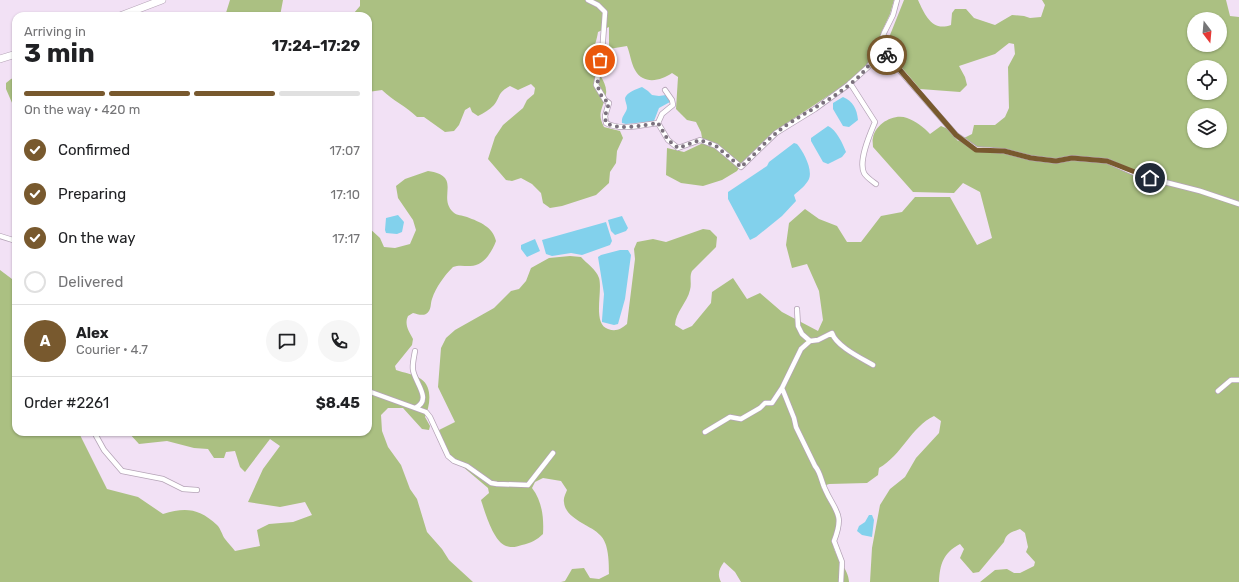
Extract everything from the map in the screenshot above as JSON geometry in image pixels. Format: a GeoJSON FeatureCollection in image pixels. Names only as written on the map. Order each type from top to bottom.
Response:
{"type":"FeatureCollection","features":[{"type":"Feature","properties":{"kind":"main road"},"geometry":{"type":"LineString","coordinates":[[130,12],[162,0]]}},
{"type":"Feature","properties":{"kind":"main road"},"geometry":{"type":"LineString","coordinates":[[0,59],[12,55]]}},
{"type":"Feature","properties":{"kind":"street"},"geometry":{"type":"LineString","coordinates":[[588,0],[598,5],[605,12],[602,54],[596,85],[605,100],[609,103],[605,116],[606,123],[612,126],[658,123]]}},
{"type":"Feature","properties":{"kind":"street"},"geometry":{"type":"LineString","coordinates":[[658,123],[668,140],[678,148],[700,140],[716,146],[741,167],[783,128],[815,109],[850,83],[868,66],[875,57],[893,15],[897,0]]}},
{"type":"Feature","properties":{"kind":"street"},"geometry":{"type":"LineString","coordinates":[[879,47],[956,135],[976,150],[1004,151],[1031,158],[1056,161],[1072,158],[1107,161],[1141,176],[1200,190],[1239,204]]}},
{"type":"Feature","properties":{"kind":"street"},"geometry":{"type":"LineString","coordinates":[[850,83],[874,122],[864,154],[863,164],[864,173],[876,184]]}},
{"type":"Feature","properties":{"kind":"street"},"geometry":{"type":"LineString","coordinates":[[658,123],[662,114],[673,105],[672,100],[665,90]]}},
{"type":"Feature","properties":{"kind":"street"},"geometry":{"type":"LineString","coordinates":[[0,236],[12,240]]}},
{"type":"Feature","properties":{"kind":"street"},"geometry":{"type":"LineString","coordinates":[[797,309],[798,326],[802,334],[810,340],[818,340],[832,333],[834,338],[844,347],[872,365]]}},
{"type":"Feature","properties":{"kind":"street"},"geometry":{"type":"LineString","coordinates":[[705,432],[730,418],[741,419],[760,408],[765,403],[772,403],[782,388],[798,356],[810,340]]}},
{"type":"Feature","properties":{"kind":"street"},"geometry":{"type":"LineString","coordinates":[[415,351],[413,370],[423,394],[423,400],[418,407],[415,408]]}},
{"type":"Feature","properties":{"kind":"street"},"geometry":{"type":"LineString","coordinates":[[1218,391],[1231,380],[1239,380]]}},
{"type":"Feature","properties":{"kind":"street"},"geometry":{"type":"LineString","coordinates":[[782,388],[796,427],[839,514],[839,528],[834,541],[842,562],[841,582]]}},
{"type":"Feature","properties":{"kind":"street"},"geometry":{"type":"LineString","coordinates":[[372,392],[426,412],[430,417],[448,456],[454,462],[473,469],[491,483],[528,485],[553,453]]}},
{"type":"Feature","properties":{"kind":"street"},"geometry":{"type":"LineString","coordinates":[[96,436],[104,450],[122,471],[163,479],[183,489],[196,490]]}},
{"type":"Feature","properties":{"kind":"green space"},"geometry":{"type":"Polygon","coordinates":[[[230,0],[283,0],[281,12],[226,12],[230,0]]]}},
{"type":"Feature","properties":{"kind":"green space"},"geometry":{"type":"Polygon","coordinates":[[[360,0],[894,0],[877,48],[866,66],[846,84],[781,127],[766,139],[743,162],[737,171],[722,180],[703,186],[681,183],[666,175],[667,148],[684,152],[703,143],[701,132],[696,122],[687,120],[676,109],[678,77],[672,73],[658,80],[647,80],[643,78],[638,75],[635,70],[627,46],[609,49],[609,27],[598,32],[593,53],[593,60],[606,90],[605,99],[601,110],[602,122],[604,127],[620,131],[623,138],[617,151],[616,163],[610,172],[609,183],[596,195],[562,206],[550,208],[543,203],[541,193],[532,184],[521,178],[512,181],[506,180],[488,159],[495,137],[503,125],[523,108],[527,100],[534,94],[535,88],[531,84],[518,90],[510,86],[501,93],[494,105],[488,110],[478,116],[472,112],[470,107],[465,110],[459,125],[454,131],[445,132],[424,117],[417,117],[382,90],[372,91],[372,12],[355,12],[360,6],[360,0]]]}},
{"type":"Feature","properties":{"kind":"green space"},"geometry":{"type":"Polygon","coordinates":[[[904,0],[918,0],[930,21],[944,27],[951,25],[952,13],[955,9],[966,9],[974,18],[995,25],[1012,15],[1030,18],[1041,17],[1045,5],[1042,0],[1226,0],[1230,16],[1239,17],[1239,582],[980,582],[995,570],[1007,569],[1014,573],[1020,573],[1034,566],[1035,562],[1026,552],[1028,547],[1025,533],[1020,529],[1008,535],[979,572],[973,573],[960,558],[964,549],[960,544],[954,547],[946,555],[940,570],[939,582],[870,582],[872,548],[880,505],[890,489],[905,477],[916,458],[939,433],[941,421],[934,416],[919,427],[894,456],[879,468],[878,475],[867,483],[829,484],[821,487],[836,516],[837,527],[833,540],[834,547],[849,582],[741,582],[735,572],[724,562],[719,572],[721,582],[561,582],[565,581],[572,569],[584,568],[590,578],[599,579],[609,574],[608,553],[605,543],[600,535],[573,517],[565,508],[564,499],[567,490],[561,481],[543,478],[535,482],[532,488],[538,498],[542,510],[543,534],[536,540],[514,547],[506,546],[501,543],[490,526],[481,500],[489,493],[488,488],[449,455],[439,430],[455,422],[438,387],[441,348],[446,338],[455,330],[494,308],[511,291],[519,289],[526,281],[531,268],[549,258],[570,256],[581,257],[594,269],[599,278],[600,321],[603,326],[608,329],[616,330],[627,324],[635,259],[634,249],[637,242],[653,239],[666,242],[703,229],[710,230],[717,237],[716,247],[692,271],[689,295],[677,315],[675,325],[683,330],[692,326],[711,303],[712,292],[733,278],[747,299],[760,293],[782,312],[818,331],[823,320],[819,291],[807,264],[792,268],[786,245],[789,223],[805,209],[819,219],[837,226],[847,242],[861,242],[881,216],[902,212],[915,197],[950,197],[977,245],[992,238],[980,192],[963,183],[954,193],[913,192],[873,147],[873,140],[877,128],[881,124],[891,118],[896,117],[907,118],[913,121],[930,134],[941,126],[948,129],[958,141],[972,134],[974,125],[995,125],[1005,117],[1009,108],[1008,67],[1015,54],[1014,44],[1009,43],[995,54],[959,66],[965,77],[967,85],[960,92],[920,89],[897,62],[886,45],[904,0]]]}},
{"type":"Feature","properties":{"kind":"green space"},"geometry":{"type":"Polygon","coordinates":[[[11,79],[12,103],[6,89],[6,83],[11,79]]]}},
{"type":"Feature","properties":{"kind":"green space"},"geometry":{"type":"Polygon","coordinates":[[[428,171],[444,177],[448,188],[447,200],[453,212],[477,221],[485,226],[492,232],[496,241],[492,250],[479,264],[474,266],[455,266],[450,270],[436,290],[430,309],[426,314],[420,315],[413,313],[408,316],[407,325],[413,339],[412,345],[395,366],[396,370],[418,377],[425,382],[429,392],[429,402],[425,417],[430,426],[429,430],[422,429],[403,408],[388,408],[381,415],[382,431],[388,447],[401,465],[410,489],[417,499],[427,532],[442,549],[449,560],[473,582],[0,582],[0,270],[12,279],[12,436],[80,436],[107,489],[138,497],[163,514],[178,510],[192,510],[198,512],[210,519],[218,527],[225,539],[235,551],[260,546],[257,530],[269,524],[293,522],[312,515],[305,502],[280,507],[248,502],[263,469],[280,446],[270,439],[245,472],[240,467],[235,451],[226,452],[224,458],[214,458],[208,449],[194,448],[167,441],[139,444],[132,436],[372,436],[372,231],[380,238],[384,247],[395,248],[410,244],[416,230],[413,220],[398,198],[396,186],[405,179],[428,171]]]}},
{"type":"Feature","properties":{"kind":"water"},"geometry":{"type":"Polygon","coordinates":[[[642,87],[652,95],[666,95],[670,102],[659,108],[654,121],[626,124],[622,123],[622,119],[627,108],[625,99],[626,96],[632,91],[642,87]]]}},
{"type":"Feature","properties":{"kind":"water"},"geometry":{"type":"Polygon","coordinates":[[[843,97],[852,103],[858,120],[849,127],[843,126],[833,109],[833,103],[843,97]]]}},
{"type":"Feature","properties":{"kind":"water"},"geometry":{"type":"Polygon","coordinates":[[[828,126],[836,133],[846,152],[842,157],[828,164],[823,162],[811,141],[811,138],[828,126]]]}},
{"type":"Feature","properties":{"kind":"water"},"geometry":{"type":"Polygon","coordinates":[[[794,143],[797,144],[807,160],[810,170],[809,179],[794,195],[796,201],[782,216],[750,240],[728,199],[728,192],[767,166],[769,162],[794,143]]]}},
{"type":"Feature","properties":{"kind":"water"},"geometry":{"type":"Polygon","coordinates":[[[398,215],[404,222],[402,232],[397,234],[386,233],[386,218],[398,215]]]}},
{"type":"Feature","properties":{"kind":"water"},"geometry":{"type":"Polygon","coordinates":[[[622,216],[628,228],[626,231],[615,235],[611,231],[608,220],[622,216]]]}},
{"type":"Feature","properties":{"kind":"water"},"geometry":{"type":"Polygon","coordinates":[[[606,222],[612,241],[610,245],[582,255],[571,253],[552,256],[546,254],[542,240],[606,222]]]}},
{"type":"Feature","properties":{"kind":"water"},"geometry":{"type":"Polygon","coordinates":[[[535,239],[540,251],[527,257],[521,249],[521,245],[535,239]]]}},
{"type":"Feature","properties":{"kind":"water"},"geometry":{"type":"Polygon","coordinates":[[[620,250],[628,250],[631,255],[625,299],[618,324],[614,325],[602,322],[604,294],[598,257],[620,250]]]}},
{"type":"Feature","properties":{"kind":"water"},"geometry":{"type":"Polygon","coordinates":[[[869,515],[872,515],[874,520],[872,537],[862,535],[857,531],[859,526],[865,522],[869,515]]]}},
{"type":"Feature","properties":{"kind":"way so far"},"geometry":{"type":"LineString","coordinates":[[600,60],[596,85],[605,100],[609,103],[605,116],[606,123],[612,126],[658,123],[668,140],[678,148],[700,140],[716,146],[741,167],[776,133],[815,109],[848,85],[868,66],[875,57],[879,47],[887,55]]}},
{"type":"Feature","properties":{"kind":"route"},"geometry":{"type":"LineString","coordinates":[[887,55],[956,135],[965,140],[976,150],[1004,151],[1031,158],[1056,161],[1072,158],[1107,161],[1141,176],[1150,178]]}}]}
